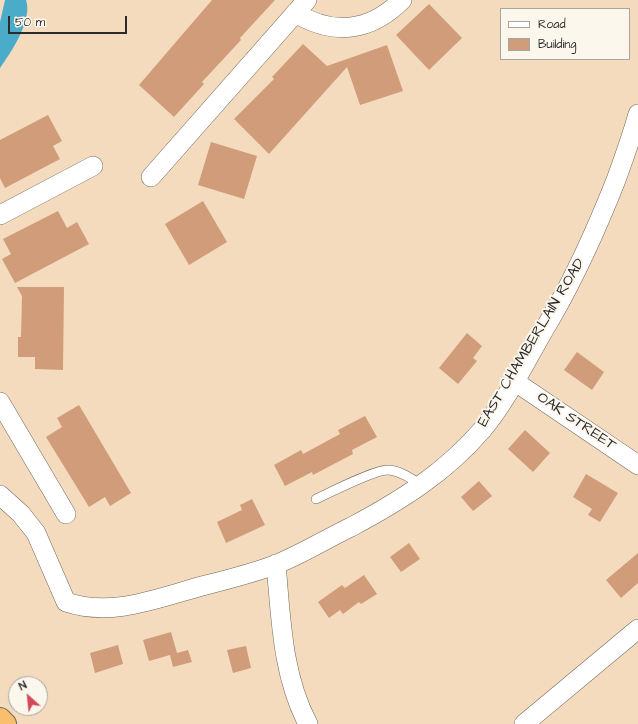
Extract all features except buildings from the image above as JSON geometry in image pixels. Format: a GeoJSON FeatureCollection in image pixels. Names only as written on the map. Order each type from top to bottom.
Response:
{"type":"FeatureCollection","features":[{"type":"Feature","properties":{"kind":"highway"},"geometry":{"type":"LineString","coordinates":[[0,719],[5,724]]}},
{"type":"Feature","properties":{"kind":"street"},"geometry":{"type":"LineString","coordinates":[[151,177],[301,7],[319,25],[337,28],[354,27],[371,22],[388,12],[402,0]]}},
{"type":"Feature","properties":{"kind":"street","name":"EAST CHAMBERLAIN ROAD"},"geometry":{"type":"LineString","coordinates":[[0,495],[21,514],[36,533],[66,602],[92,608],[124,607],[240,576],[276,564],[390,506],[422,485],[459,455],[484,428],[514,381],[565,293],[598,226],[624,157],[638,114]]}},
{"type":"Feature","properties":{"kind":"street"},"geometry":{"type":"LineString","coordinates":[[0,214],[93,166]]}},
{"type":"Feature","properties":{"kind":"street","name":"OAK STREET"},"geometry":{"type":"LineString","coordinates":[[514,381],[638,465]]}},
{"type":"Feature","properties":{"kind":"street"},"geometry":{"type":"LineString","coordinates":[[2,411],[66,514]]}},
{"type":"Feature","properties":{"kind":"street"},"geometry":{"type":"LineString","coordinates":[[276,564],[287,668],[298,702],[308,724]]}},
{"type":"Feature","properties":{"kind":"street"},"geometry":{"type":"LineString","coordinates":[[524,724],[638,629]]}},
{"type":"Feature","properties":{"kind":"lane"},"geometry":{"type":"LineString","coordinates":[[316,499],[365,477],[388,470],[404,475],[422,485]]}},
{"type":"Feature","properties":{"kind":"water"},"geometry":{"type":"Polygon","coordinates":[[[5,0],[26,0],[27,8],[24,26],[20,36],[0,68],[0,22],[5,0]]]}}]}
